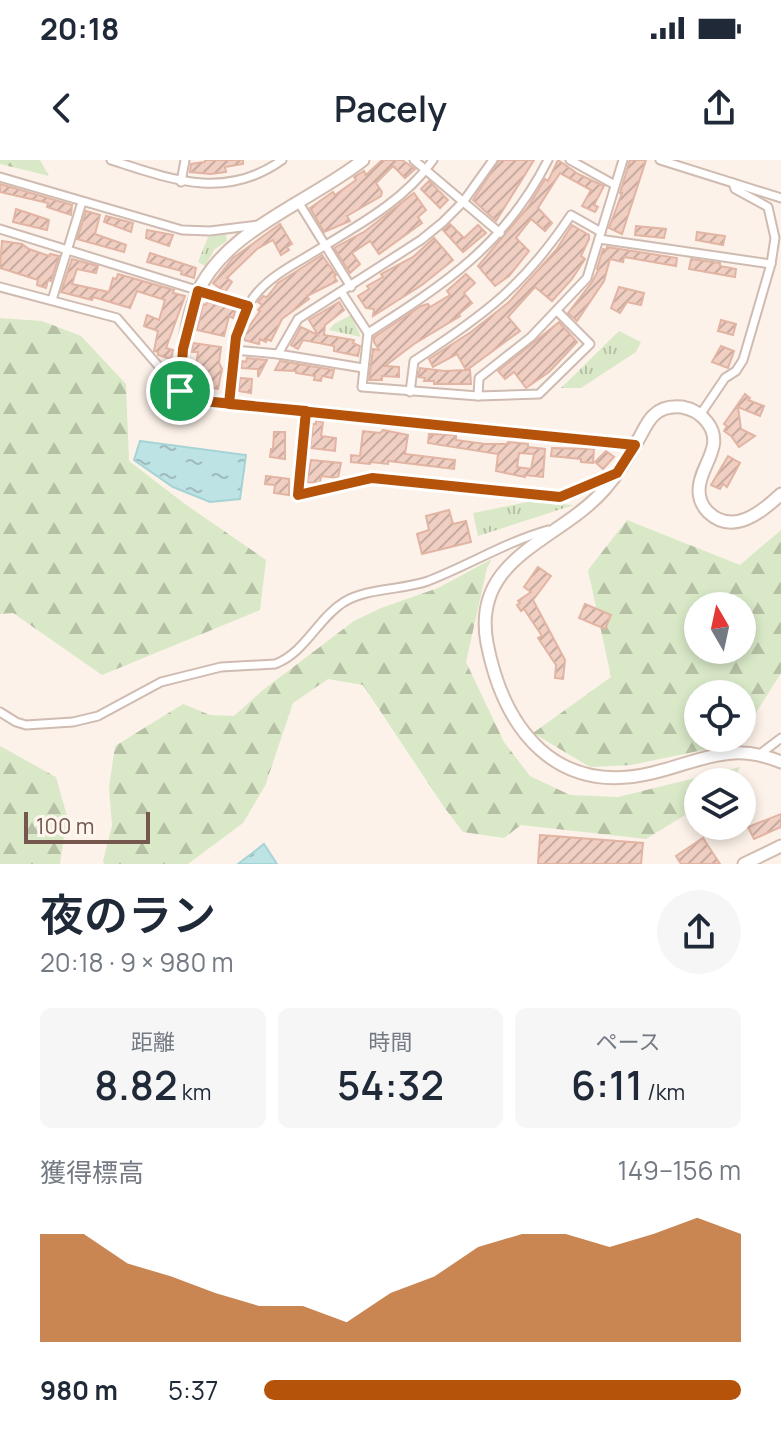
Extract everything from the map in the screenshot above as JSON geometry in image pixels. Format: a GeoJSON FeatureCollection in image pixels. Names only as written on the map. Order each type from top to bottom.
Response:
{"type":"FeatureCollection","features":[{"type":"Feature","properties":{"kind":"street"},"geometry":{"type":"LineString","coordinates":[[111,160],[181,182],[209,184],[249,177],[282,160]]}},
{"type":"Feature","properties":{"kind":"street"},"geometry":{"type":"LineString","coordinates":[[181,182],[185,160]]}},
{"type":"Feature","properties":{"kind":"street"},"geometry":{"type":"LineString","coordinates":[[180,391],[183,349],[198,291],[227,252],[363,160]]}},
{"type":"Feature","properties":{"kind":"street"},"geometry":{"type":"LineString","coordinates":[[414,160],[500,233]]}},
{"type":"Feature","properties":{"kind":"street"},"geometry":{"type":"LineString","coordinates":[[229,404],[240,322],[255,295],[275,276],[383,209],[426,171],[433,160]]}},
{"type":"Feature","properties":{"kind":"street"},"geometry":{"type":"LineString","coordinates":[[278,354],[298,319],[421,240],[463,202],[493,160]]}},
{"type":"Feature","properties":{"kind":"street"},"geometry":{"type":"LineString","coordinates":[[368,333],[443,285],[468,265],[500,233],[523,203],[548,160]]}},
{"type":"Feature","properties":{"kind":"street"},"geometry":{"type":"LineString","coordinates":[[570,160],[615,185]]}},
{"type":"Feature","properties":{"kind":"street"},"geometry":{"type":"LineString","coordinates":[[478,396],[479,378],[558,312],[587,278],[623,160]]}},
{"type":"Feature","properties":{"kind":"street"},"geometry":{"type":"LineString","coordinates":[[660,160],[781,198]]}},
{"type":"Feature","properties":{"kind":"street"},"geometry":{"type":"LineString","coordinates":[[0,177],[182,230],[210,231],[263,225]]}},
{"type":"Feature","properties":{"kind":"street"},"geometry":{"type":"LineString","coordinates":[[700,415],[725,378],[736,371],[743,360],[771,264],[775,238],[768,207],[735,189],[733,183]]}},
{"type":"Feature","properties":{"kind":"street"},"geometry":{"type":"LineString","coordinates":[[52,300],[82,202]]}},
{"type":"Feature","properties":{"kind":"street"},"geometry":{"type":"LineString","coordinates":[[299,203],[351,287]]}},
{"type":"Feature","properties":{"kind":"street"},"geometry":{"type":"LineString","coordinates":[[410,392],[414,361],[500,301],[529,273],[571,215],[600,236],[771,264]]}},
{"type":"Feature","properties":{"kind":"street"},"geometry":{"type":"LineString","coordinates":[[0,229],[248,306]]}},
{"type":"Feature","properties":{"kind":"street"},"geometry":{"type":"LineString","coordinates":[[0,287],[117,318],[180,391],[194,400],[635,445]]}},
{"type":"Feature","properties":{"kind":"street"},"geometry":{"type":"LineString","coordinates":[[342,293],[368,333],[362,387],[410,392],[478,396],[539,394],[590,344],[558,312]]}},
{"type":"Feature","properties":{"kind":"street"},"geometry":{"type":"LineString","coordinates":[[234,350],[363,368]]}},
{"type":"Feature","properties":{"kind":"street"},"geometry":{"type":"LineString","coordinates":[[781,494],[755,516],[739,522],[724,521],[707,510],[698,492],[700,478],[715,444],[711,428],[700,415],[681,407],[663,409],[652,417],[617,473],[595,500],[510,563],[491,591],[484,621],[501,690],[514,720],[544,755],[560,765],[596,777],[651,774],[733,753],[760,754],[781,762]]}},
{"type":"Feature","properties":{"kind":"street"},"geometry":{"type":"LineString","coordinates":[[306,411],[298,495],[372,478],[560,497],[617,473]]}},
{"type":"Feature","properties":{"kind":"street"},"geometry":{"type":"LineString","coordinates":[[0,712],[26,725],[73,722],[98,716],[161,682],[221,667],[275,664],[301,646],[342,602],[426,582],[516,539],[555,529]]}},
{"type":"Feature","properties":{"kind":"street"},"geometry":{"type":"LineString","coordinates":[[760,754],[781,738]]}},
{"type":"Feature","properties":{"kind":"street"},"geometry":{"type":"LineString","coordinates":[[744,864],[781,846]]}},
{"type":"Feature","properties":{"kind":"green space"},"geometry":{"type":"Polygon","coordinates":[[[0,160],[40,160],[49,176],[0,164],[0,160]]]}},
{"type":"Feature","properties":{"kind":"green space"},"geometry":{"type":"Polygon","coordinates":[[[226,234],[227,241],[215,249],[205,266],[198,262],[208,237],[226,234]]]}},
{"type":"Feature","properties":{"kind":"green space"},"geometry":{"type":"Polygon","coordinates":[[[351,315],[361,337],[329,330],[334,324],[351,315]]]}},
{"type":"Feature","properties":{"kind":"green space"},"geometry":{"type":"Polygon","coordinates":[[[0,318],[42,321],[81,336],[126,384],[129,461],[266,560],[260,610],[102,675],[13,613],[0,614],[0,318]]]}},
{"type":"Feature","properties":{"kind":"green space"},"geometry":{"type":"Polygon","coordinates":[[[619,331],[641,342],[636,352],[581,388],[561,388],[619,331]]]}},
{"type":"Feature","properties":{"kind":"green space"},"geometry":{"type":"Polygon","coordinates":[[[528,502],[574,505],[478,536],[473,513],[528,502]]]}},
{"type":"Feature","properties":{"kind":"green space"},"geometry":{"type":"Polygon","coordinates":[[[627,520],[740,565],[781,530],[781,673],[756,713],[756,680],[684,680],[684,752],[694,752],[631,765],[590,767],[533,733],[611,677],[588,570],[627,520]]]}},
{"type":"Feature","properties":{"kind":"green space"},"geometry":{"type":"Polygon","coordinates":[[[492,559],[487,568],[466,662],[504,742],[530,776],[570,795],[618,797],[684,781],[684,816],[646,839],[521,825],[504,838],[463,832],[363,685],[328,679],[293,703],[265,786],[243,823],[188,864],[104,864],[112,826],[109,788],[115,746],[183,704],[210,715],[234,716],[354,621],[438,588],[492,559]]]}},
{"type":"Feature","properties":{"kind":"green space"},"geometry":{"type":"Polygon","coordinates":[[[0,746],[56,777],[67,816],[60,864],[0,864],[0,746]]]}},
{"type":"Feature","properties":{"kind":"water"},"geometry":{"type":"Polygon","coordinates":[[[140,441],[246,455],[240,499],[210,502],[173,487],[134,460],[140,441]]]}},
{"type":"Feature","properties":{"kind":"water"},"geometry":{"type":"Polygon","coordinates":[[[264,844],[277,864],[238,864],[264,844]]]}},
{"type":"Feature","properties":{"kind":"building"},"geometry":{"type":"Polygon","coordinates":[[[205,160],[243,160],[243,164],[225,167],[226,172],[190,172],[191,164],[205,160]]]}},
{"type":"Feature","properties":{"kind":"building"},"geometry":{"type":"Polygon","coordinates":[[[382,160],[402,160],[415,169],[405,178],[393,166],[376,183],[381,196],[347,216],[350,221],[324,232],[310,208],[333,192],[335,195],[364,171],[366,175],[382,160]]]}},
{"type":"Feature","properties":{"kind":"building"},"geometry":{"type":"Polygon","coordinates":[[[499,160],[534,160],[496,221],[473,200],[499,160]]]}},
{"type":"Feature","properties":{"kind":"building"},"geometry":{"type":"Polygon","coordinates":[[[558,160],[604,186],[594,205],[598,207],[595,212],[582,206],[591,190],[560,173],[538,208],[552,223],[545,231],[531,219],[516,238],[529,251],[509,276],[495,286],[478,266],[528,207],[545,179],[548,181],[558,160]]]}},
{"type":"Feature","properties":{"kind":"building"},"geometry":{"type":"Polygon","coordinates":[[[630,160],[646,160],[622,234],[609,228],[630,160]]]}},
{"type":"Feature","properties":{"kind":"building"},"geometry":{"type":"Polygon","coordinates":[[[429,181],[448,200],[440,208],[421,189],[429,181]]]}},
{"type":"Feature","properties":{"kind":"building"},"geometry":{"type":"Polygon","coordinates":[[[0,184],[72,205],[71,215],[47,207],[48,203],[0,192],[0,184]]]}},
{"type":"Feature","properties":{"kind":"building"},"geometry":{"type":"Polygon","coordinates":[[[414,193],[426,210],[418,217],[422,223],[379,254],[370,241],[352,253],[360,264],[350,273],[334,248],[364,232],[414,193]]]}},
{"type":"Feature","properties":{"kind":"building"},"geometry":{"type":"Polygon","coordinates":[[[16,209],[49,220],[47,230],[13,222],[16,209]]]}},
{"type":"Feature","properties":{"kind":"building"},"geometry":{"type":"Polygon","coordinates":[[[86,211],[100,215],[95,234],[126,245],[124,252],[77,239],[86,211]]]}},
{"type":"Feature","properties":{"kind":"building"},"geometry":{"type":"Polygon","coordinates":[[[106,216],[133,223],[131,232],[104,222],[106,216]]]}},
{"type":"Feature","properties":{"kind":"building"},"geometry":{"type":"Polygon","coordinates":[[[280,224],[292,244],[287,247],[289,250],[281,255],[273,240],[257,249],[227,278],[232,282],[225,292],[213,283],[233,258],[280,224]]]}},
{"type":"Feature","properties":{"kind":"building"},"geometry":{"type":"Polygon","coordinates":[[[450,224],[464,238],[478,225],[486,233],[463,252],[443,230],[450,224]]]}},
{"type":"Feature","properties":{"kind":"building"},"geometry":{"type":"Polygon","coordinates":[[[572,225],[589,235],[581,256],[585,259],[552,301],[535,287],[508,317],[520,331],[467,370],[470,370],[471,384],[434,384],[434,381],[424,381],[425,378],[418,377],[420,368],[466,370],[457,354],[433,367],[429,359],[509,302],[556,250],[572,225]]]}},
{"type":"Feature","properties":{"kind":"building"},"geometry":{"type":"Polygon","coordinates":[[[636,226],[666,229],[664,238],[635,235],[636,226]]]}},
{"type":"Feature","properties":{"kind":"building"},"geometry":{"type":"Polygon","coordinates":[[[147,230],[173,235],[169,246],[146,238],[147,230]]]}},
{"type":"Feature","properties":{"kind":"building"},"geometry":{"type":"Polygon","coordinates":[[[697,232],[725,236],[723,245],[696,240],[697,232]]]}},
{"type":"Feature","properties":{"kind":"building"},"geometry":{"type":"Polygon","coordinates":[[[434,238],[453,260],[422,285],[373,316],[374,309],[366,308],[358,296],[369,289],[367,286],[383,277],[381,274],[413,257],[434,238]]]}},
{"type":"Feature","properties":{"kind":"building"},"geometry":{"type":"Polygon","coordinates":[[[2,241],[22,244],[49,256],[59,256],[46,288],[37,285],[38,280],[0,268],[2,241]]]}},
{"type":"Feature","properties":{"kind":"building"},"geometry":{"type":"Polygon","coordinates":[[[607,247],[677,258],[676,266],[624,257],[623,262],[610,259],[604,281],[577,321],[568,313],[592,282],[599,269],[603,249],[607,247]]]}},
{"type":"Feature","properties":{"kind":"building"},"geometry":{"type":"Polygon","coordinates":[[[150,253],[196,268],[194,278],[181,274],[182,271],[147,262],[150,253]]]}},
{"type":"Feature","properties":{"kind":"building"},"geometry":{"type":"Polygon","coordinates":[[[322,255],[337,281],[307,296],[309,299],[282,319],[271,341],[260,339],[259,344],[244,340],[245,332],[260,311],[262,305],[258,302],[263,296],[267,297],[278,283],[322,255]]]}},
{"type":"Feature","properties":{"kind":"building"},"geometry":{"type":"Polygon","coordinates":[[[72,259],[98,266],[96,273],[77,269],[72,284],[109,292],[113,278],[116,279],[118,274],[185,296],[166,348],[173,350],[171,359],[154,351],[158,331],[144,326],[147,315],[159,320],[165,300],[137,291],[130,308],[61,292],[72,259]]]}},
{"type":"Feature","properties":{"kind":"building"},"geometry":{"type":"Polygon","coordinates":[[[691,259],[736,269],[735,277],[689,269],[691,259]]]}},
{"type":"Feature","properties":{"kind":"building"},"geometry":{"type":"Polygon","coordinates":[[[466,274],[475,283],[464,293],[472,303],[460,316],[385,366],[399,367],[399,377],[382,376],[382,380],[369,380],[373,349],[379,350],[374,337],[421,306],[428,304],[430,307],[450,295],[447,291],[466,274]]]}},
{"type":"Feature","properties":{"kind":"building"},"geometry":{"type":"Polygon","coordinates":[[[619,287],[644,293],[641,305],[627,302],[620,313],[611,308],[619,287]]]}},
{"type":"Feature","properties":{"kind":"building"},"geometry":{"type":"Polygon","coordinates":[[[207,302],[236,309],[233,318],[229,316],[224,336],[197,330],[203,304],[207,302]]]}},
{"type":"Feature","properties":{"kind":"building"},"geometry":{"type":"Polygon","coordinates":[[[339,302],[344,310],[325,325],[324,335],[354,340],[353,343],[360,346],[358,356],[334,351],[334,346],[303,340],[298,349],[291,345],[301,327],[318,335],[309,320],[339,302]]]}},
{"type":"Feature","properties":{"kind":"building"},"geometry":{"type":"Polygon","coordinates":[[[721,320],[736,324],[733,335],[718,331],[721,320]]]}},
{"type":"Feature","properties":{"kind":"building"},"geometry":{"type":"Polygon","coordinates":[[[559,322],[577,342],[549,372],[526,388],[514,372],[505,379],[498,371],[559,322]]]}},
{"type":"Feature","properties":{"kind":"building"},"geometry":{"type":"Polygon","coordinates":[[[193,343],[221,347],[219,363],[222,369],[218,389],[193,385],[198,352],[192,352],[193,343]]]}},
{"type":"Feature","properties":{"kind":"building"},"geometry":{"type":"Polygon","coordinates":[[[721,346],[734,351],[728,368],[712,362],[721,346]]]}},
{"type":"Feature","properties":{"kind":"building"},"geometry":{"type":"Polygon","coordinates":[[[247,358],[267,360],[258,377],[258,369],[241,368],[242,361],[246,362],[247,358]]]}},
{"type":"Feature","properties":{"kind":"building"},"geometry":{"type":"Polygon","coordinates":[[[280,361],[334,370],[332,378],[322,376],[321,381],[314,380],[315,376],[296,371],[275,370],[280,361]]]}},
{"type":"Feature","properties":{"kind":"building"},"geometry":{"type":"Polygon","coordinates":[[[240,378],[252,379],[251,393],[238,391],[240,378]]]}},
{"type":"Feature","properties":{"kind":"building"},"geometry":{"type":"Polygon","coordinates":[[[161,379],[170,399],[160,402],[154,382],[161,379]]]}},
{"type":"Feature","properties":{"kind":"building"},"geometry":{"type":"Polygon","coordinates":[[[745,394],[750,398],[748,400],[764,406],[760,416],[738,407],[741,429],[755,436],[739,447],[724,431],[727,426],[724,424],[745,394]]]}},
{"type":"Feature","properties":{"kind":"building"},"geometry":{"type":"Polygon","coordinates":[[[316,421],[323,422],[321,436],[336,438],[335,451],[310,448],[316,421]]]}},
{"type":"Feature","properties":{"kind":"building"},"geometry":{"type":"Polygon","coordinates":[[[383,430],[408,435],[405,454],[455,460],[454,469],[388,461],[388,464],[351,462],[351,455],[360,456],[363,431],[380,433],[383,430]]]}},
{"type":"Feature","properties":{"kind":"building"},"geometry":{"type":"Polygon","coordinates":[[[274,432],[285,432],[285,459],[270,457],[274,432]]]}},
{"type":"Feature","properties":{"kind":"building"},"geometry":{"type":"Polygon","coordinates":[[[429,434],[456,435],[456,440],[528,444],[528,447],[545,449],[543,477],[496,471],[498,454],[428,443],[429,434]],[[519,453],[517,467],[531,469],[534,454],[519,453]]]}},
{"type":"Feature","properties":{"kind":"building"},"geometry":{"type":"Polygon","coordinates":[[[552,448],[594,449],[593,463],[551,456],[552,448]]]}},
{"type":"Feature","properties":{"kind":"building"},"geometry":{"type":"Polygon","coordinates":[[[606,451],[614,457],[603,469],[595,462],[606,451]]]}},
{"type":"Feature","properties":{"kind":"building"},"geometry":{"type":"Polygon","coordinates":[[[728,456],[740,463],[727,487],[723,484],[720,489],[711,485],[728,456]]]}},
{"type":"Feature","properties":{"kind":"building"},"geometry":{"type":"Polygon","coordinates":[[[311,460],[341,463],[338,478],[321,476],[320,483],[307,482],[311,460]]]}},
{"type":"Feature","properties":{"kind":"building"},"geometry":{"type":"Polygon","coordinates":[[[266,476],[289,479],[289,495],[274,493],[275,485],[265,484],[266,476]]]}},
{"type":"Feature","properties":{"kind":"building"},"geometry":{"type":"Polygon","coordinates":[[[449,510],[453,524],[466,521],[471,542],[422,554],[417,534],[429,530],[426,516],[449,510]]]}},
{"type":"Feature","properties":{"kind":"building"},"geometry":{"type":"Polygon","coordinates":[[[538,567],[551,576],[533,600],[565,660],[563,679],[555,678],[556,665],[538,638],[542,636],[524,609],[521,611],[517,605],[531,592],[524,587],[538,567]]]}},
{"type":"Feature","properties":{"kind":"building"},"geometry":{"type":"Polygon","coordinates":[[[585,604],[611,615],[605,629],[579,618],[585,604]]]}},
{"type":"Feature","properties":{"kind":"building"},"geometry":{"type":"Polygon","coordinates":[[[781,814],[781,827],[756,838],[756,824],[781,814]]]}},
{"type":"Feature","properties":{"kind":"building"},"geometry":{"type":"Polygon","coordinates":[[[540,835],[643,843],[641,864],[538,864],[540,835]]]}},
{"type":"Feature","properties":{"kind":"building"},"geometry":{"type":"Polygon","coordinates":[[[704,840],[720,864],[681,864],[676,856],[704,840]]]}},
{"type":"Feature","properties":{"kind":"route"},"geometry":{"type":"LineString","coordinates":[[180,391],[183,349],[198,291],[248,306],[236,337],[234,350],[229,404],[306,411],[298,495],[372,478],[567,496],[617,473],[635,445],[463,429],[306,411],[194,400],[180,391]]}}]}
